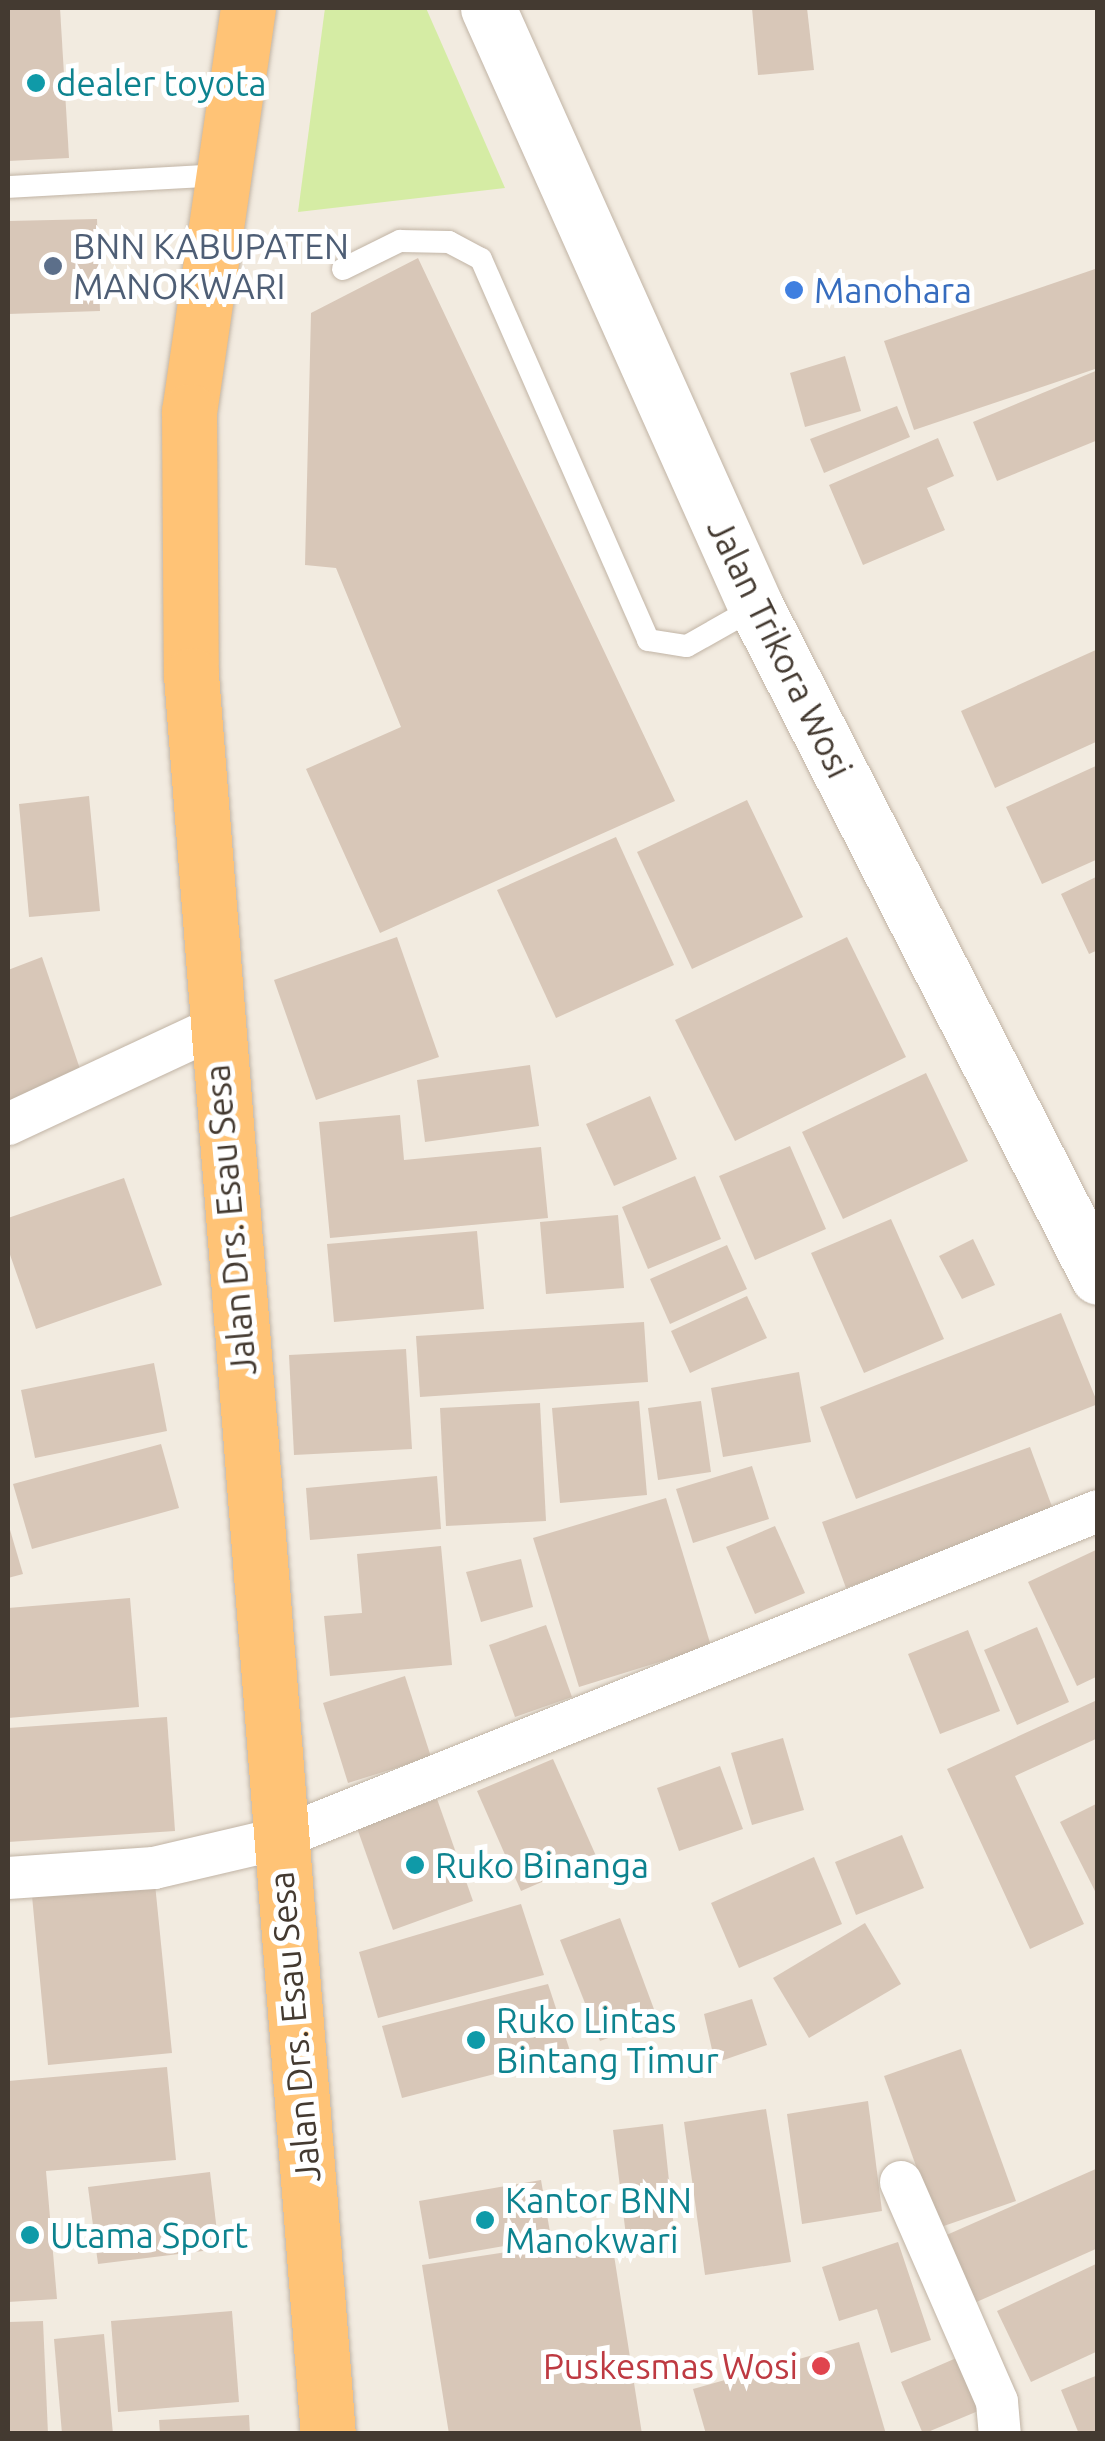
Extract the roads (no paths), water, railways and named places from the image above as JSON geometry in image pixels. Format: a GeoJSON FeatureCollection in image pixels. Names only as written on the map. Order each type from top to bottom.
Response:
{"type":"FeatureCollection","features":[{"type":"Feature","properties":{"kind":"highway","name":"Jalan Drs. Esau Sesa"},"geometry":{"type":"LineString","coordinates":[[248,8],[200,304],[186,512],[214,1028],[328,2434]]}},
{"type":"Feature","properties":{"kind":"street","name":"Jalan Trikora Wosi"},"geometry":{"type":"LineString","coordinates":[[488,8],[756,608],[1098,1277]]}},
{"type":"Feature","properties":{"kind":"street"},"geometry":{"type":"LineString","coordinates":[[8,1124],[214,1028]]}},
{"type":"Feature","properties":{"kind":"street"},"geometry":{"type":"LineString","coordinates":[[8,1878],[154,1868],[278,1839],[1098,1510]]}},
{"type":"Feature","properties":{"kind":"street"},"geometry":{"type":"LineString","coordinates":[[901,2182],[998,2402],[1000,2434]]}},
{"type":"Feature","properties":{"kind":"lane"},"geometry":{"type":"LineString","coordinates":[[8,187],[220,175]]}},
{"type":"Feature","properties":{"kind":"lane"},"geometry":{"type":"LineString","coordinates":[[343,270],[400,241],[449,242],[482,259],[648,640],[688,646],[756,608]]}},
{"type":"Feature","properties":{"kind":"place","name":"dealer toyota"},"geometry":{"type":"Point","coordinates":[36,83]}},
{"type":"Feature","properties":{"kind":"place","name":"BNN KABUPATEN MANOKWARI"},"geometry":{"type":"Point","coordinates":[53,266]}},
{"type":"Feature","properties":{"kind":"place","name":"Manohara"},"geometry":{"type":"Point","coordinates":[794,290]}},
{"type":"Feature","properties":{"kind":"place","name":"Ruko Binanga"},"geometry":{"type":"Point","coordinates":[415,1865]}},
{"type":"Feature","properties":{"kind":"place","name":"Ruko Lintas Bintang Timur"},"geometry":{"type":"Point","coordinates":[476,2040]}},
{"type":"Feature","properties":{"kind":"place","name":"Kantor BNN Manokwari"},"geometry":{"type":"Point","coordinates":[485,2220]}},
{"type":"Feature","properties":{"kind":"place","name":"Utama Sport"},"geometry":{"type":"Point","coordinates":[30,2235]}},
{"type":"Feature","properties":{"kind":"place","name":"Puskesmas Wosi"},"geometry":{"type":"Point","coordinates":[821,2366]}}]}
